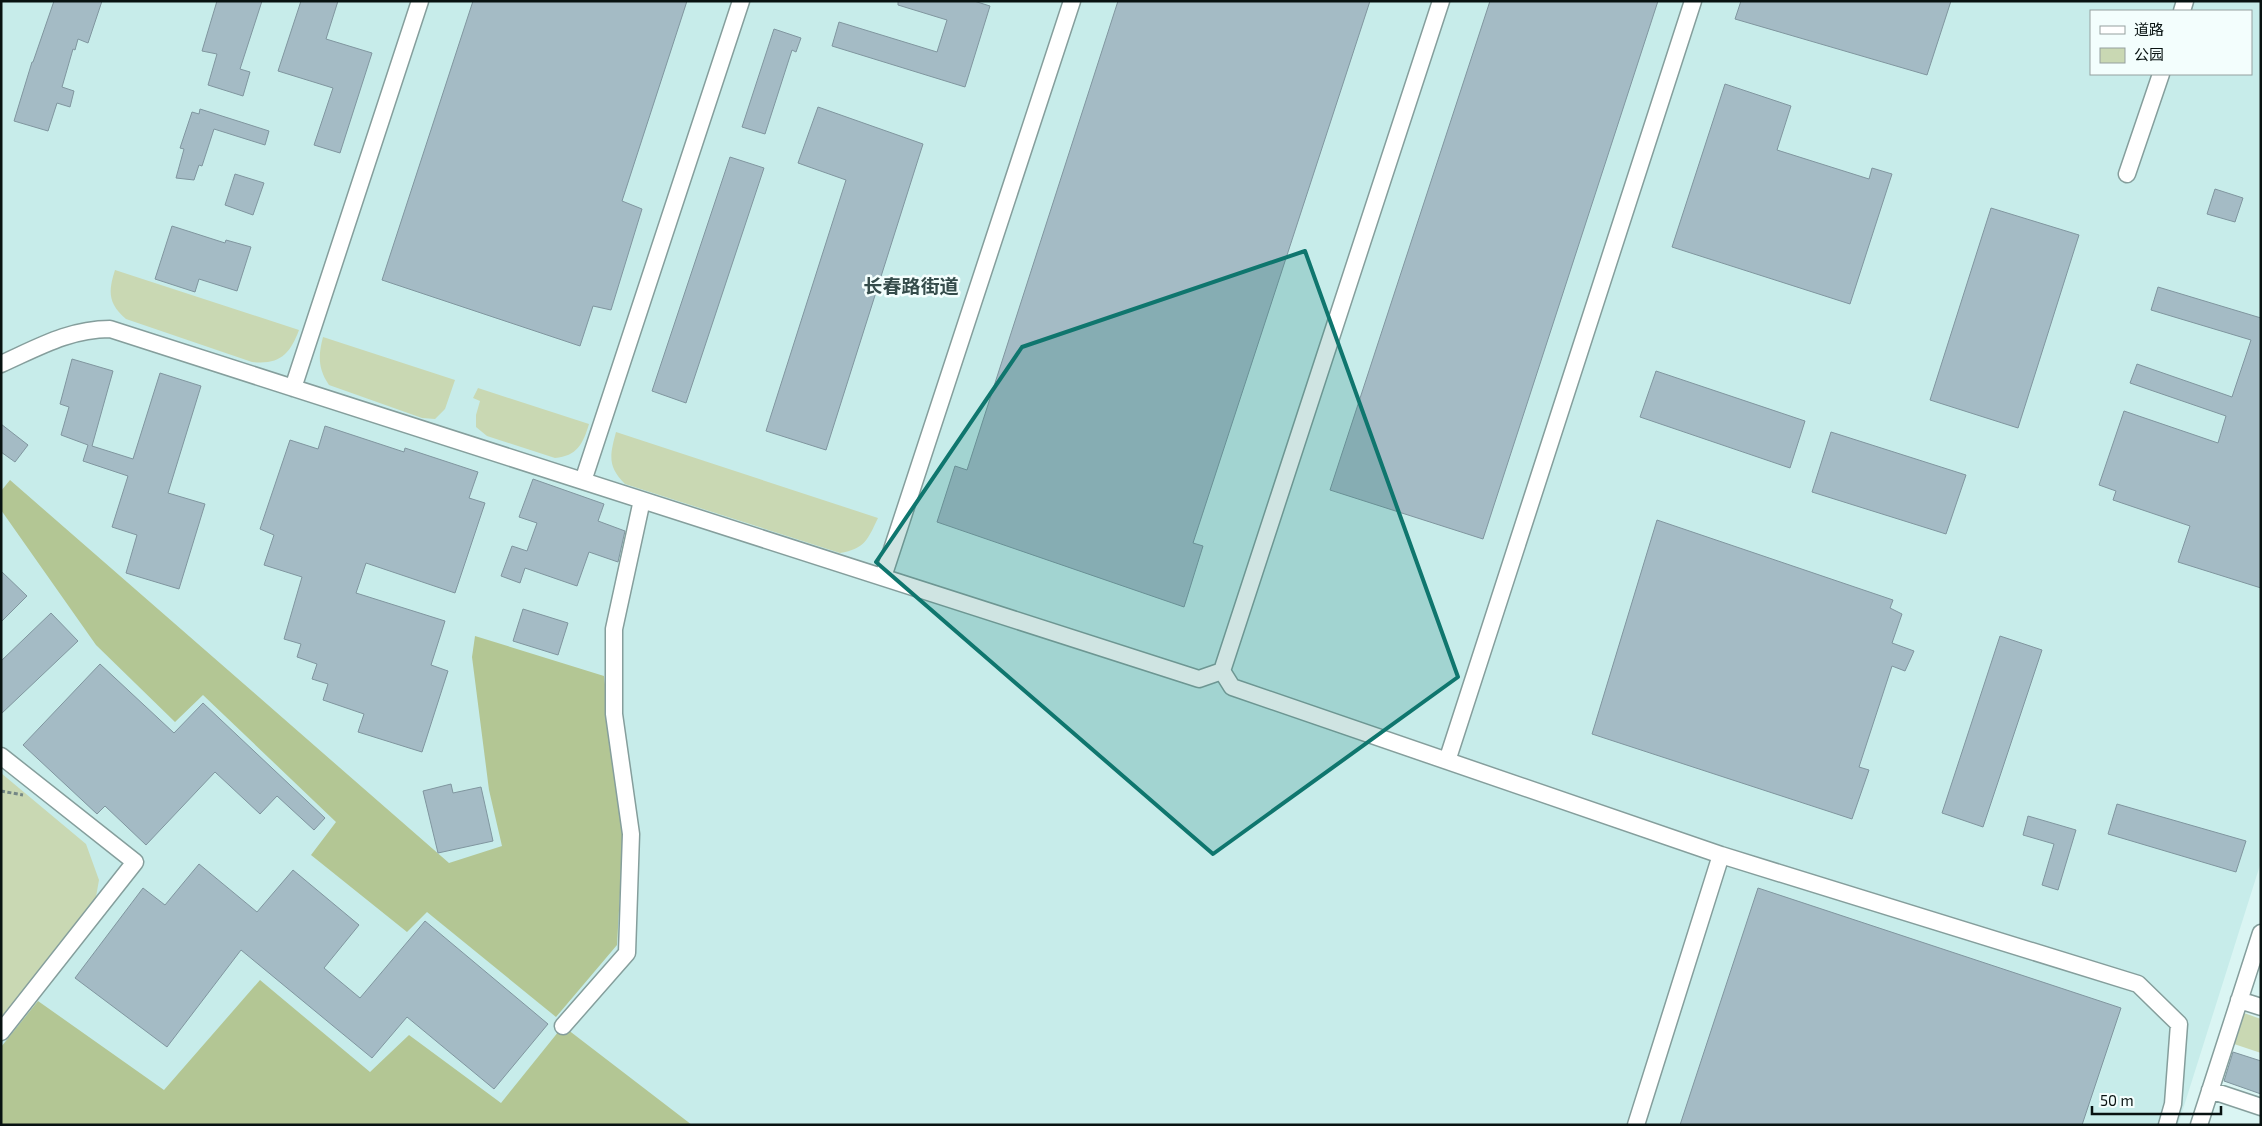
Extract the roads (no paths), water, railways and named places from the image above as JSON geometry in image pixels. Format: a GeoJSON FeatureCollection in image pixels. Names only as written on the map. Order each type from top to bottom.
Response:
{"type":"FeatureCollection","features":[{"type":"Feature","properties":{"kind":"lane"},"geometry":{"type":"LineString","coordinates":[[294,388],[420,1]]}},
{"type":"Feature","properties":{"kind":"lane"},"geometry":{"type":"LineString","coordinates":[[583,481],[741,1]]}},
{"type":"Feature","properties":{"kind":"lane"},"geometry":{"type":"LineString","coordinates":[[883,577],[1072,1]]}},
{"type":"Feature","properties":{"kind":"lane"},"geometry":{"type":"LineString","coordinates":[[1222,671],[1441,1]]}},
{"type":"Feature","properties":{"kind":"lane"},"geometry":{"type":"LineString","coordinates":[[1447,761],[1693,1]]}},
{"type":"Feature","properties":{"kind":"lane"},"geometry":{"type":"LineString","coordinates":[[2127,174],[2161,75]]}},
{"type":"Feature","properties":{"kind":"lane"},"geometry":{"type":"LineString","coordinates":[[1,364],[63,336],[89,329],[110,329],[1199,679],[1222,671]]}},
{"type":"Feature","properties":{"kind":"lane"},"geometry":{"type":"LineString","coordinates":[[563,1026],[627,953],[631,834],[614,714],[614,629],[642,500]]}},
{"type":"Feature","properties":{"kind":"lane"},"geometry":{"type":"LineString","coordinates":[[1222,671],[1232,687],[1721,855],[2138,984],[2179,1024],[2173,1104],[2167,1125]]}},
{"type":"Feature","properties":{"kind":"lane"},"geometry":{"type":"LineString","coordinates":[[1,756],[135,862],[1,1032]]}},
{"type":"Feature","properties":{"kind":"lane"},"geometry":{"type":"LineString","coordinates":[[1636,1125],[1721,855]]}},
{"type":"Feature","properties":{"kind":"lane"},"geometry":{"type":"LineString","coordinates":[[2199,1125],[2261,933]]}},
{"type":"Feature","properties":{"kind":"lane"},"geometry":{"type":"LineString","coordinates":[[2239,1000],[2261,1007]]}},
{"type":"Feature","properties":{"kind":"lane"},"geometry":{"type":"LineString","coordinates":[[2210,1090],[2261,1107]]}},
{"type":"Feature","properties":{"kind":"district","name":"长春路街道"},"geometry":{"type":"Point","coordinates":[911,285]}}]}
